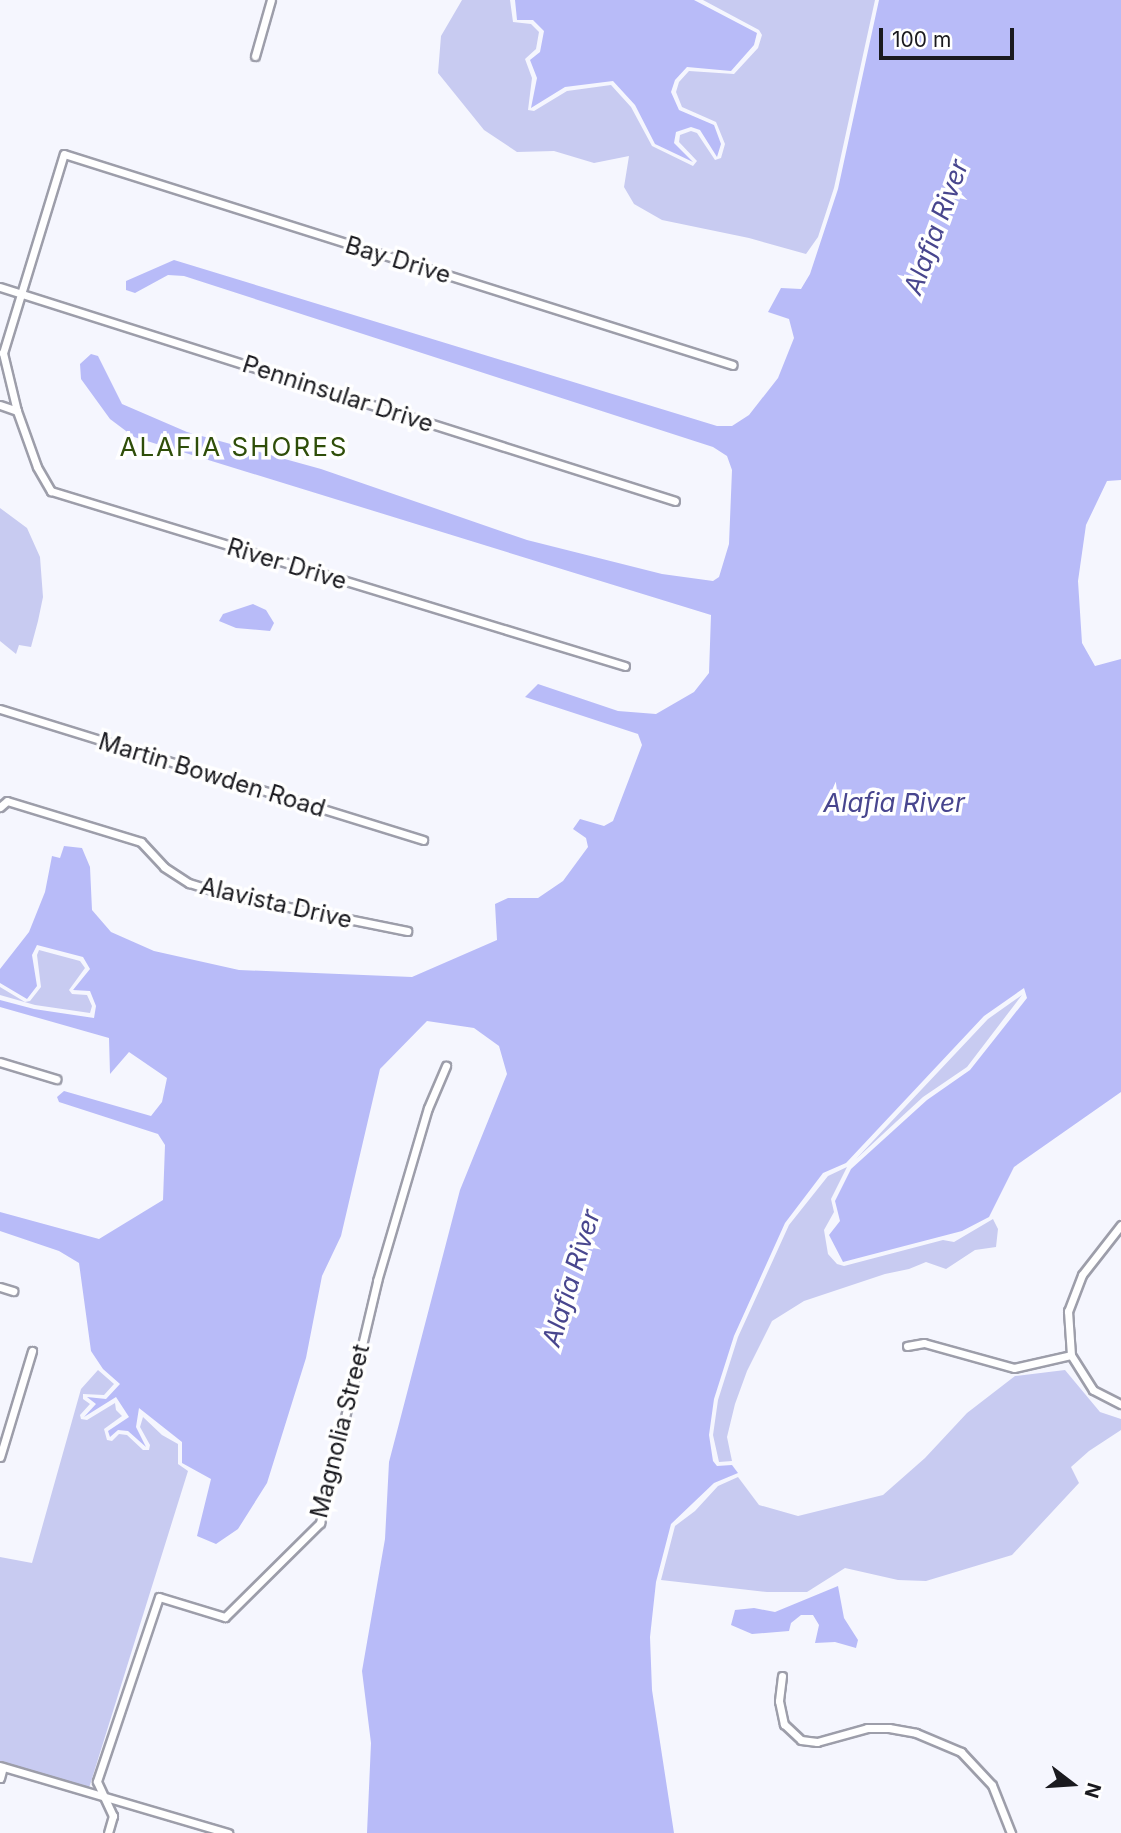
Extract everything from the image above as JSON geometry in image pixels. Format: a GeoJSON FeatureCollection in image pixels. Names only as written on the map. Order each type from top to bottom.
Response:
{"type":"FeatureCollection","features":[{"type":"Feature","properties":{"kind":"street"},"geometry":{"type":"LineString","coordinates":[[255,57],[271,0]]}},
{"type":"Feature","properties":{"kind":"street","name":"Bay Drive"},"geometry":{"type":"LineString","coordinates":[[22,294],[64,154],[733,365]]}},
{"type":"Feature","properties":{"kind":"street","name":"Penninsular Drive"},"geometry":{"type":"LineString","coordinates":[[0,287],[675,501]]}},
{"type":"Feature","properties":{"kind":"street"},"geometry":{"type":"LineString","coordinates":[[18,411],[3,353],[22,294]]}},
{"type":"Feature","properties":{"kind":"street"},"geometry":{"type":"LineString","coordinates":[[0,405],[18,411]]}},
{"type":"Feature","properties":{"kind":"street","name":"River Drive"},"geometry":{"type":"LineString","coordinates":[[18,411],[37,467],[51,491],[625,666]]}},
{"type":"Feature","properties":{"kind":"street","name":"Martin Bowden Road"},"geometry":{"type":"LineString","coordinates":[[0,709],[424,840]]}},
{"type":"Feature","properties":{"kind":"street","name":"Alavista Drive"},"geometry":{"type":"LineString","coordinates":[[0,807],[8,801],[141,842],[164,867],[190,883],[224,894],[408,931]]}},
{"type":"Feature","properties":{"kind":"street"},"geometry":{"type":"LineString","coordinates":[[0,1062],[56,1079]]}},
{"type":"Feature","properties":{"kind":"street","name":"Magnolia Street"},"geometry":{"type":"LineString","coordinates":[[103,1797],[97,1781],[159,1597],[225,1617],[320,1523],[377,1281],[428,1108],[446,1066]]}},
{"type":"Feature","properties":{"kind":"street"},"geometry":{"type":"LineString","coordinates":[[1121,1225],[1082,1275],[1068,1311],[1071,1355],[1093,1390],[1121,1404]]}},
{"type":"Feature","properties":{"kind":"street"},"geometry":{"type":"LineString","coordinates":[[0,1287],[13,1291]]}},
{"type":"Feature","properties":{"kind":"street"},"geometry":{"type":"LineString","coordinates":[[907,1346],[924,1343],[1014,1368],[1071,1355]]}},
{"type":"Feature","properties":{"kind":"street"},"geometry":{"type":"LineString","coordinates":[[0,1457],[32,1351]]}},
{"type":"Feature","properties":{"kind":"street"},"geometry":{"type":"LineString","coordinates":[[782,1676],[779,1701],[784,1724],[801,1740],[817,1742],[867,1728],[889,1728],[916,1733],[939,1742],[961,1752],[992,1785],[1011,1833]]}},
{"type":"Feature","properties":{"kind":"street"},"geometry":{"type":"LineString","coordinates":[[0,1778],[2,1767],[228,1833]]}},
{"type":"Feature","properties":{"kind":"street"},"geometry":{"type":"LineString","coordinates":[[103,1797],[113,1815],[108,1833]]}},
{"type":"Feature","properties":{"kind":"shaded area"},"geometry":{"type":"Polygon","coordinates":[[[462,0],[510,0],[513,22],[531,24],[539,32],[536,49],[525,59],[532,78],[528,110],[534,111],[567,91],[611,85],[631,107],[652,146],[693,166],[697,161],[679,142],[680,135],[691,131],[697,133],[715,160],[721,158],[725,144],[716,122],[682,107],[676,92],[679,82],[689,71],[734,74],[758,48],[762,35],[759,30],[703,0],[875,0],[834,188],[818,237],[806,254],[749,238],[662,220],[634,204],[624,187],[629,156],[594,163],[554,151],[517,152],[484,130],[438,73],[441,36],[462,0]]]}},
{"type":"Feature","properties":{"kind":"shaded area"},"geometry":{"type":"Polygon","coordinates":[[[0,508],[27,528],[40,557],[43,597],[38,621],[31,647],[19,645],[16,654],[0,641],[0,508]]]}},
{"type":"Feature","properties":{"kind":"shaded area"},"geometry":{"type":"Polygon","coordinates":[[[39,950],[80,961],[85,968],[69,990],[72,994],[87,995],[92,1006],[90,1013],[35,1005],[0,995],[0,987],[25,1002],[30,1001],[41,987],[37,955],[39,950]]]}},
{"type":"Feature","properties":{"kind":"shaded area"},"geometry":{"type":"Polygon","coordinates":[[[1022,995],[967,1067],[923,1097],[856,1159],[988,1019],[1022,995]]]}},
{"type":"Feature","properties":{"kind":"shaded area"},"geometry":{"type":"Polygon","coordinates":[[[847,1167],[831,1199],[834,1212],[824,1230],[828,1254],[837,1264],[844,1266],[943,1240],[954,1242],[993,1219],[998,1229],[996,1247],[975,1250],[946,1269],[926,1262],[885,1274],[804,1301],[772,1321],[747,1371],[735,1404],[727,1437],[732,1461],[719,1462],[713,1435],[718,1400],[738,1337],[789,1225],[828,1176],[847,1167]]]}},
{"type":"Feature","properties":{"kind":"shaded area"},"geometry":{"type":"Polygon","coordinates":[[[98,1370],[114,1384],[104,1395],[83,1394],[83,1399],[90,1404],[80,1415],[81,1419],[87,1420],[115,1403],[116,1410],[122,1416],[104,1429],[107,1440],[112,1441],[119,1434],[127,1435],[143,1450],[149,1450],[150,1445],[140,1427],[143,1417],[162,1435],[178,1444],[178,1464],[188,1471],[89,1788],[0,1761],[0,1557],[32,1563],[81,1389],[98,1370]]]}},
{"type":"Feature","properties":{"kind":"shaded area"},"geometry":{"type":"Polygon","coordinates":[[[1065,1370],[1100,1412],[1121,1419],[1121,1430],[1089,1451],[1071,1467],[1079,1483],[1012,1555],[926,1581],[898,1580],[845,1568],[807,1592],[767,1592],[661,1580],[675,1526],[695,1511],[718,1486],[738,1477],[759,1505],[798,1516],[883,1495],[925,1458],[967,1413],[1015,1376],[1065,1370]]]}},
{"type":"Feature","properties":{"kind":"water"},"geometry":{"type":"Polygon","coordinates":[[[515,0],[694,0],[757,33],[754,45],[731,71],[687,67],[675,80],[671,92],[679,110],[714,125],[721,144],[717,157],[700,130],[691,127],[676,132],[674,143],[693,162],[655,144],[635,105],[613,81],[565,87],[531,108],[537,78],[530,60],[540,52],[544,31],[533,20],[517,20],[515,0]]]}},
{"type":"Feature","properties":{"kind":"water","name":"Alafia River"},"geometry":{"type":"Polygon","coordinates":[[[879,0],[1121,0],[1121,480],[1107,481],[1086,525],[1078,581],[1082,643],[1095,666],[1121,659],[1121,1092],[1014,1167],[989,1217],[962,1231],[843,1262],[829,1235],[840,1221],[835,1201],[851,1169],[927,1100],[970,1070],[1027,998],[1024,988],[984,1016],[846,1163],[823,1173],[785,1223],[734,1336],[714,1399],[709,1435],[713,1461],[717,1466],[732,1465],[738,1473],[714,1483],[671,1524],[656,1582],[650,1637],[652,1690],[674,1833],[367,1833],[371,1743],[362,1671],[385,1539],[389,1462],[460,1190],[507,1074],[499,1046],[474,1028],[427,1021],[380,1069],[341,1236],[322,1276],[306,1358],[267,1483],[238,1529],[216,1544],[197,1536],[211,1479],[182,1463],[182,1442],[139,1408],[136,1427],[146,1447],[128,1431],[118,1430],[110,1437],[108,1431],[129,1417],[116,1397],[84,1417],[96,1404],[87,1397],[106,1399],[120,1384],[103,1369],[91,1351],[79,1263],[59,1251],[0,1231],[0,1212],[99,1239],[163,1200],[165,1145],[158,1134],[59,1102],[57,1097],[64,1091],[151,1116],[162,1102],[167,1078],[129,1052],[110,1074],[109,1038],[0,1007],[0,1000],[34,1009],[94,1018],[96,1006],[90,991],[73,990],[90,969],[83,957],[37,945],[32,955],[37,986],[27,999],[0,983],[0,969],[29,932],[45,892],[52,856],[60,858],[64,846],[82,848],[90,867],[92,910],[111,932],[154,951],[239,970],[412,977],[497,940],[495,904],[508,898],[538,898],[563,881],[588,847],[586,838],[573,829],[580,819],[604,826],[613,821],[642,745],[638,734],[525,697],[538,684],[618,711],[656,714],[694,692],[709,673],[711,615],[134,437],[110,419],[81,379],[80,364],[91,354],[98,356],[122,404],[187,432],[321,469],[527,540],[662,574],[713,581],[719,577],[729,544],[732,470],[727,456],[713,447],[184,276],[168,275],[135,293],[126,290],[126,281],[174,260],[717,426],[732,426],[749,415],[778,378],[794,338],[789,319],[768,312],[781,288],[801,289],[810,274],[838,189],[879,0]]]}},
{"type":"Feature","properties":{"kind":"water"},"geometry":{"type":"Polygon","coordinates":[[[253,604],[266,610],[274,623],[270,631],[236,628],[219,621],[223,614],[253,604]]]}},
{"type":"Feature","properties":{"kind":"water"},"geometry":{"type":"Polygon","coordinates":[[[838,1586],[844,1618],[858,1640],[856,1648],[835,1642],[815,1643],[819,1625],[813,1615],[801,1615],[791,1623],[789,1631],[752,1634],[731,1625],[735,1610],[754,1608],[775,1612],[838,1586]]]}},
{"type":"Feature","properties":{"kind":"district","name":"ALAFIA SHORES"},"geometry":{"type":"Point","coordinates":[234,447]}}]}
